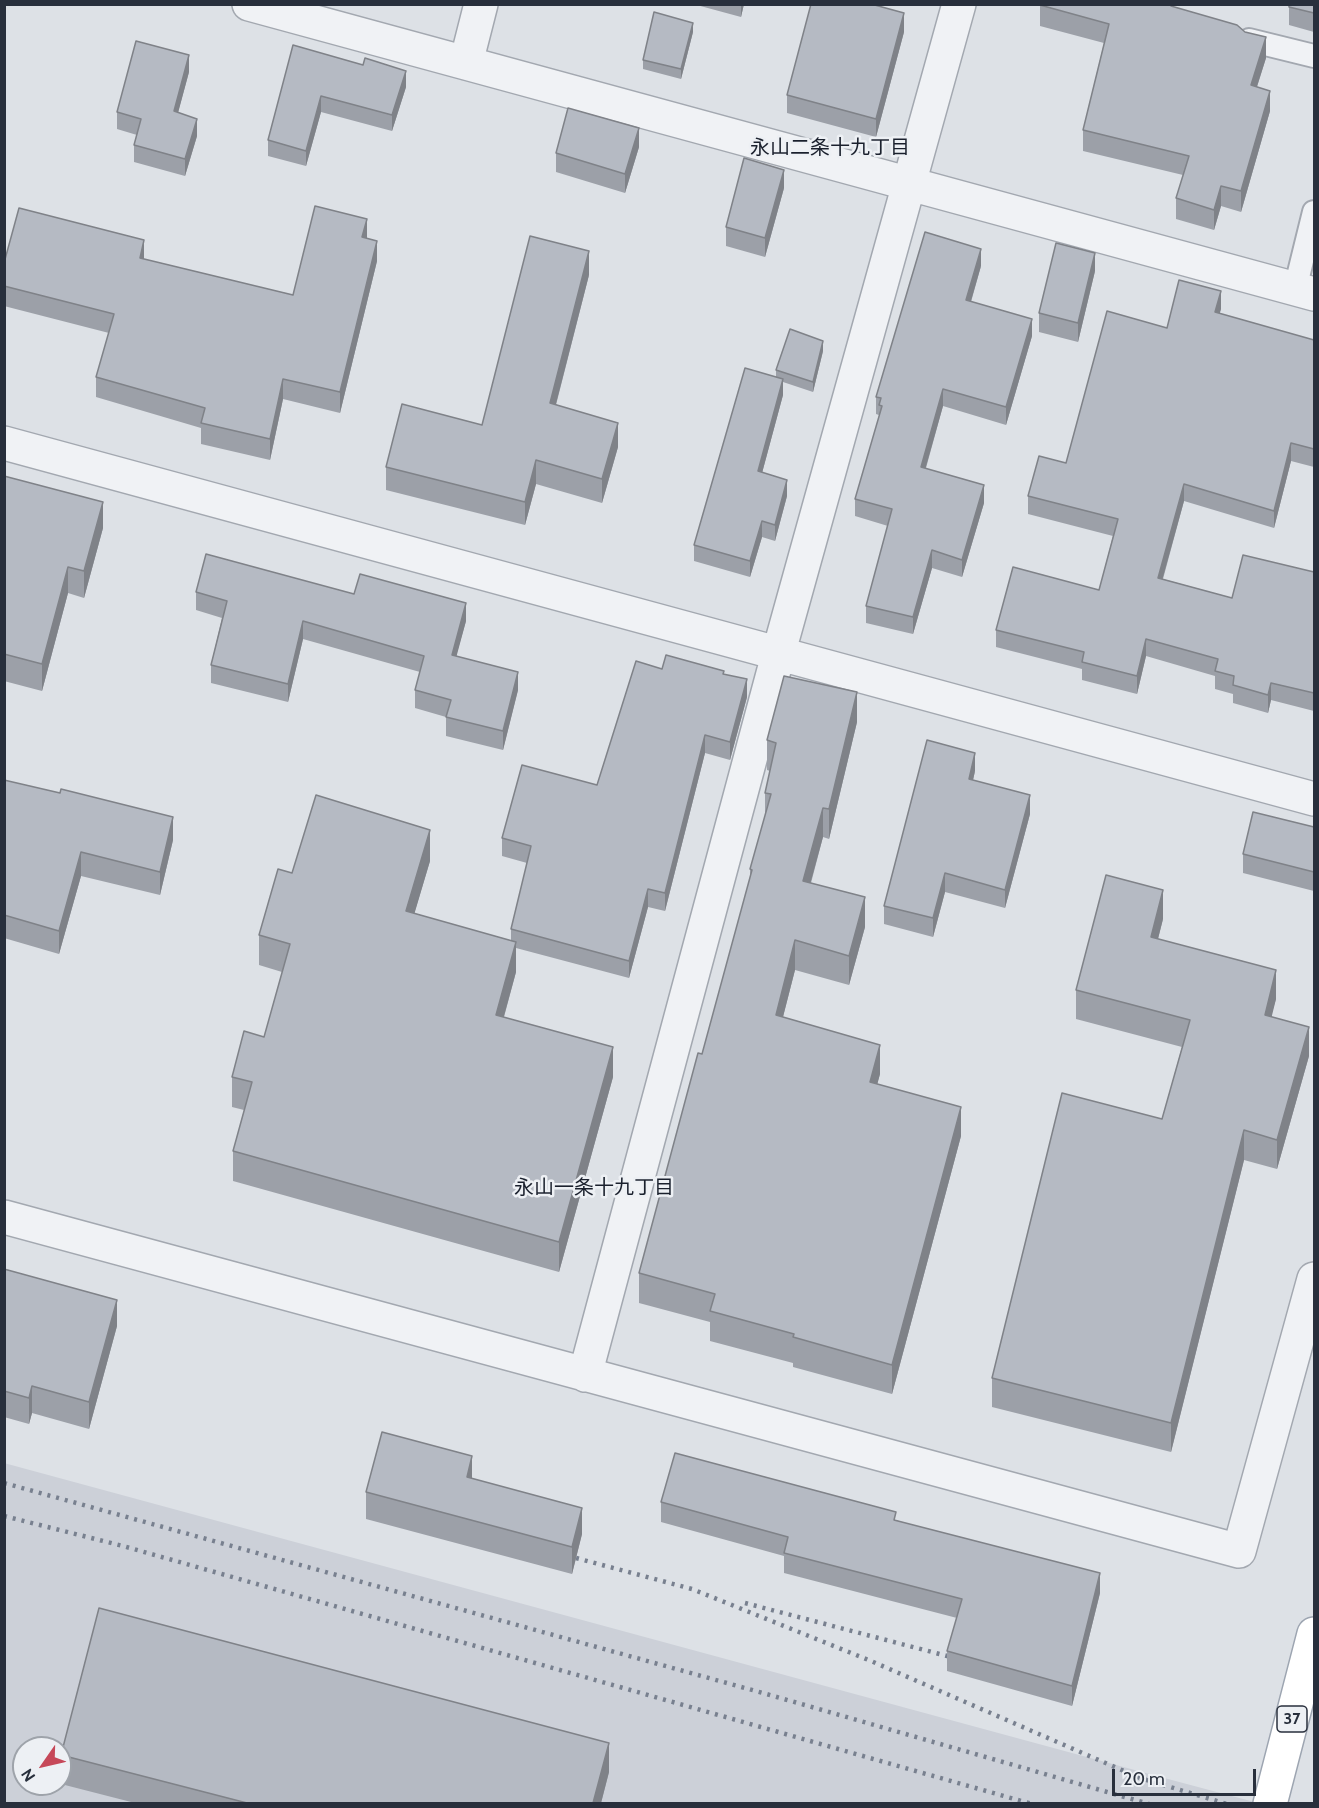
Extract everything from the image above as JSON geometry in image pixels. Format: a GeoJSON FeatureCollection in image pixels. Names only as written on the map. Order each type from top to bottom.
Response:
{"type":"FeatureCollection","features":[{"type":"Feature","properties":{"kind":"main road","name":"37"},"geometry":{"type":"LineString","coordinates":[[1270,1803],[1314,1634]]}},
{"type":"Feature","properties":{"kind":"street"},"geometry":{"type":"LineString","coordinates":[[249,4],[1305,292]]}},
{"type":"Feature","properties":{"kind":"street"},"geometry":{"type":"LineString","coordinates":[[466,63],[481,4]]}},
{"type":"Feature","properties":{"kind":"street"},"geometry":{"type":"LineString","coordinates":[[585,1375],[778,655],[959,4]]}},
{"type":"Feature","properties":{"kind":"street"},"geometry":{"type":"LineString","coordinates":[[4,443],[1314,799]]}},
{"type":"Feature","properties":{"kind":"street"},"geometry":{"type":"LineString","coordinates":[[4,1217],[1239,1551],[1314,1279]]}},
{"type":"Feature","properties":{"kind":"lane"},"geometry":{"type":"LineString","coordinates":[[1249,40],[1314,56]]}},
{"type":"Feature","properties":{"kind":"lane"},"geometry":{"type":"LineString","coordinates":[[1305,292],[1314,212]]}},
{"type":"Feature","properties":{"kind":"shaded area"},"geometry":{"type":"Polygon","coordinates":[[[4,1463],[1153,1775],[1258,1803],[5,1803],[4,1463]]]}},
{"type":"Feature","properties":{"kind":"building"},"geometry":{"type":"Polygon","coordinates":[[[811,4],[871,4],[904,13],[876,119],[787,95],[811,4]]]}},
{"type":"Feature","properties":{"kind":"building"},"geometry":{"type":"Polygon","coordinates":[[[1040,4],[1172,4],[1171,6],[1237,25],[1245,32],[1266,37],[1251,85],[1270,91],[1241,191],[1221,186],[1214,210],[1176,198],[1189,156],[1083,130],[1109,24],[1040,4]]]}},
{"type":"Feature","properties":{"kind":"building"},"geometry":{"type":"Polygon","coordinates":[[[1289,4],[1314,4],[1314,13],[1289,7],[1289,4]]]}},
{"type":"Feature","properties":{"kind":"building"},"geometry":{"type":"Polygon","coordinates":[[[654,12],[693,23],[681,69],[643,60],[654,12]]]}},
{"type":"Feature","properties":{"kind":"building"},"geometry":{"type":"Polygon","coordinates":[[[136,41],[189,55],[174,111],[197,119],[185,159],[134,145],[141,119],[117,112],[136,41]]]}},
{"type":"Feature","properties":{"kind":"building"},"geometry":{"type":"Polygon","coordinates":[[[293,45],[363,65],[365,58],[406,71],[392,115],[321,96],[306,151],[268,140],[293,45]]]}},
{"type":"Feature","properties":{"kind":"building"},"geometry":{"type":"Polygon","coordinates":[[[568,108],[639,128],[625,174],[556,153],[568,108]]]}},
{"type":"Feature","properties":{"kind":"building"},"geometry":{"type":"Polygon","coordinates":[[[744,158],[784,170],[765,238],[726,227],[744,158]]]}},
{"type":"Feature","properties":{"kind":"building"},"geometry":{"type":"Polygon","coordinates":[[[315,206],[367,219],[362,237],[377,241],[340,392],[283,379],[270,439],[201,423],[205,408],[96,377],[114,314],[4,286],[4,263],[19,208],[144,240],[140,258],[293,295],[315,206]]]}},
{"type":"Feature","properties":{"kind":"building"},"geometry":{"type":"Polygon","coordinates":[[[925,232],[981,249],[966,300],[1032,319],[1006,407],[943,389],[921,467],[984,485],[962,560],[932,550],[913,617],[866,606],[892,509],[855,499],[882,406],[879,405],[881,398],[876,397],[925,232]]]}},
{"type":"Feature","properties":{"kind":"building"},"geometry":{"type":"Polygon","coordinates":[[[530,236],[589,251],[550,403],[618,423],[602,479],[536,460],[525,502],[386,467],[402,404],[482,425],[530,236]]]}},
{"type":"Feature","properties":{"kind":"building"},"geometry":{"type":"Polygon","coordinates":[[[1056,243],[1095,253],[1078,323],[1039,313],[1056,243]]]}},
{"type":"Feature","properties":{"kind":"building"},"geometry":{"type":"Polygon","coordinates":[[[1179,280],[1221,291],[1215,312],[1314,340],[1314,449],[1291,443],[1274,511],[1184,484],[1158,578],[1232,598],[1243,555],[1314,572],[1314,693],[1271,683],[1268,695],[1233,685],[1234,676],[1215,671],[1218,659],[1146,639],[1137,676],[1082,662],[1084,652],[996,630],[1013,567],[1099,590],[1118,519],[1028,496],[1039,456],[1066,463],[1107,311],[1167,328],[1179,280]]]}},
{"type":"Feature","properties":{"kind":"building"},"geometry":{"type":"Polygon","coordinates":[[[790,329],[823,341],[813,382],[776,370],[790,329]]]}},
{"type":"Feature","properties":{"kind":"building"},"geometry":{"type":"Polygon","coordinates":[[[745,368],[783,379],[758,471],[787,480],[775,525],[762,521],[750,561],[694,545],[745,368]]]}},
{"type":"Feature","properties":{"kind":"building"},"geometry":{"type":"Polygon","coordinates":[[[4,476],[103,502],[84,571],[68,567],[42,664],[4,654],[4,476]]]}},
{"type":"Feature","properties":{"kind":"building"},"geometry":{"type":"Polygon","coordinates":[[[206,554],[354,594],[360,574],[466,603],[452,655],[518,672],[503,731],[446,717],[451,700],[415,690],[424,656],[303,621],[288,684],[211,665],[227,601],[196,592],[206,554]]]}},
{"type":"Feature","properties":{"kind":"building"},"geometry":{"type":"Polygon","coordinates":[[[666,655],[724,671],[723,674],[747,679],[730,742],[705,735],[665,893],[648,889],[629,961],[511,929],[531,846],[502,838],[522,765],[597,785],[636,661],[662,669],[666,655]]]}},
{"type":"Feature","properties":{"kind":"building"},"geometry":{"type":"Polygon","coordinates":[[[784,676],[857,692],[829,809],[823,808],[803,881],[865,897],[849,956],[795,940],[776,1015],[880,1045],[870,1082],[961,1107],[892,1365],[793,1337],[794,1334],[710,1311],[715,1294],[639,1273],[698,1053],[702,1054],[771,794],[765,793],[776,743],[767,740],[784,676]]]}},
{"type":"Feature","properties":{"kind":"building"},"geometry":{"type":"Polygon","coordinates":[[[927,740],[975,753],[969,779],[1030,795],[1005,890],[945,873],[933,918],[884,906],[927,740]]]}},
{"type":"Feature","properties":{"kind":"building"},"geometry":{"type":"Polygon","coordinates":[[[4,780],[60,793],[61,789],[173,817],[160,872],[81,852],[59,931],[4,915],[4,780]]]}},
{"type":"Feature","properties":{"kind":"building"},"geometry":{"type":"Polygon","coordinates":[[[316,795],[430,830],[406,911],[516,942],[496,1015],[613,1047],[559,1242],[233,1151],[252,1082],[232,1077],[244,1031],[264,1037],[290,944],[259,935],[278,869],[292,873],[316,795]]]}},
{"type":"Feature","properties":{"kind":"building"},"geometry":{"type":"Polygon","coordinates":[[[1253,812],[1314,827],[1314,872],[1243,854],[1253,812]]]}},
{"type":"Feature","properties":{"kind":"building"},"geometry":{"type":"Polygon","coordinates":[[[1106,875],[1163,890],[1151,937],[1276,970],[1265,1015],[1309,1027],[1277,1140],[1244,1130],[1171,1423],[992,1378],[1062,1093],[1162,1119],[1190,1020],[1076,990],[1106,875]]]}},
{"type":"Feature","properties":{"kind":"building"},"geometry":{"type":"Polygon","coordinates":[[[4,1269],[117,1300],[89,1402],[32,1386],[29,1398],[4,1391],[4,1269]]]}},
{"type":"Feature","properties":{"kind":"building"},"geometry":{"type":"Polygon","coordinates":[[[382,1432],[472,1456],[467,1477],[582,1508],[572,1547],[366,1492],[382,1432]]]}},
{"type":"Feature","properties":{"kind":"building"},"geometry":{"type":"Polygon","coordinates":[[[675,1453],[896,1512],[894,1520],[1100,1573],[1072,1686],[947,1651],[962,1599],[784,1553],[788,1537],[661,1502],[675,1453]]]}},
{"type":"Feature","properties":{"kind":"building"},"geometry":{"type":"Polygon","coordinates":[[[99,1608],[609,1743],[593,1803],[247,1803],[72,1758],[72,1736],[66,1736],[99,1608]]]}},
{"type":"Feature","properties":{"kind":"railway"},"geometry":{"type":"LineString","coordinates":[[4,1483],[763,1693],[1149,1804]]}},
{"type":"Feature","properties":{"kind":"railway"},"geometry":{"type":"LineString","coordinates":[[4,1516],[123,1546],[1032,1804]]}},
{"type":"Feature","properties":{"kind":"railway"},"geometry":{"type":"LineString","coordinates":[[576,1558],[692,1589],[871,1661],[1140,1778],[1227,1804]]}},
{"type":"Feature","properties":{"kind":"railway"},"geometry":{"type":"LineString","coordinates":[[745,1603],[951,1657]]}},
{"type":"Feature","properties":{"kind":"district","name":"永山二条十九丁目"},"geometry":{"type":"Point","coordinates":[830,148]}},
{"type":"Feature","properties":{"kind":"district","name":"永山一条十九丁目"},"geometry":{"type":"Point","coordinates":[594,1188]}}]}
